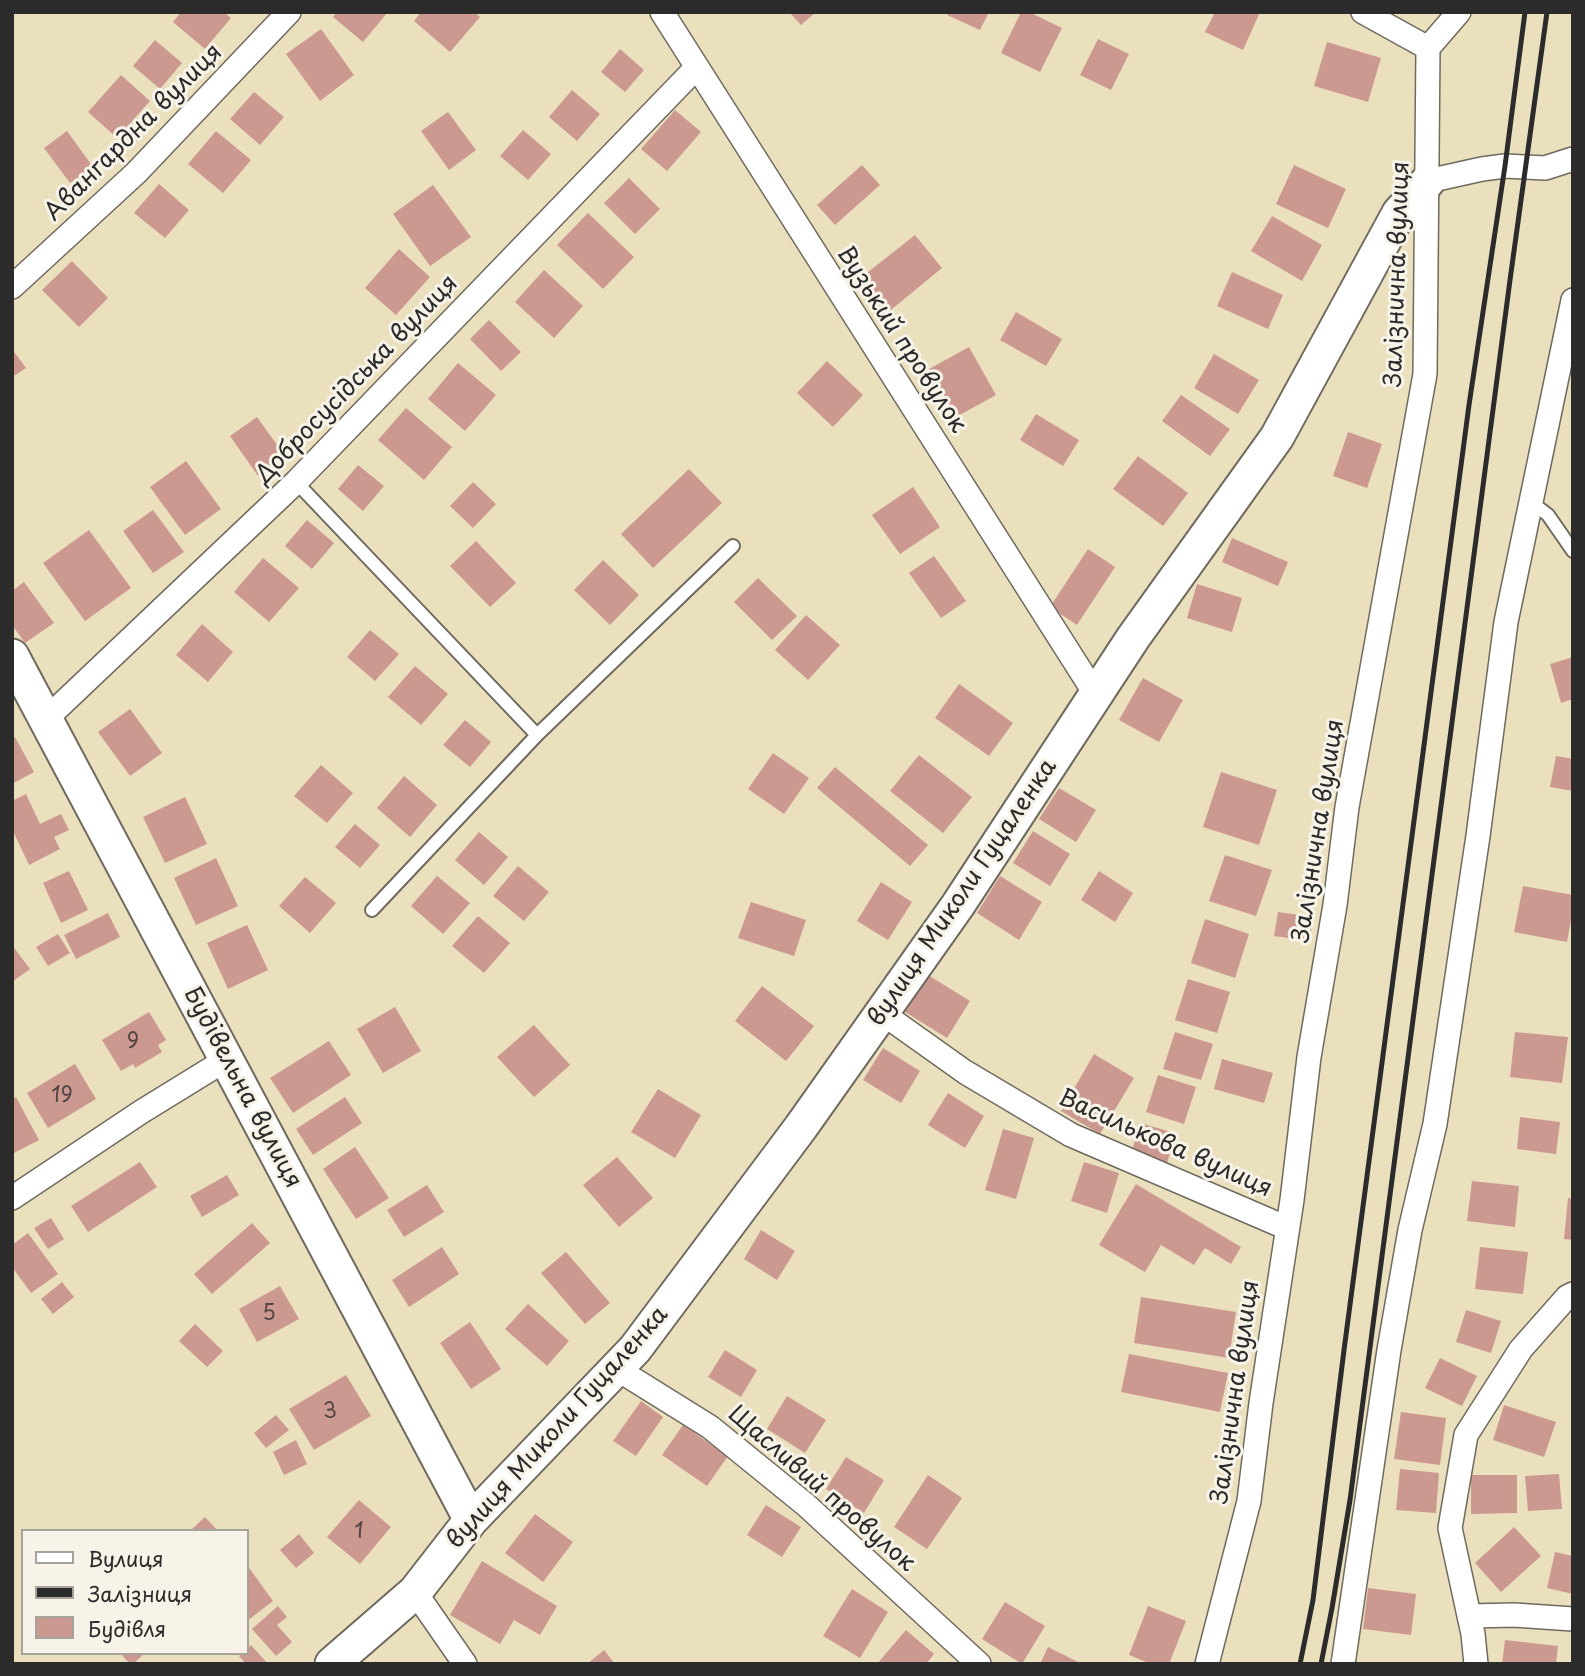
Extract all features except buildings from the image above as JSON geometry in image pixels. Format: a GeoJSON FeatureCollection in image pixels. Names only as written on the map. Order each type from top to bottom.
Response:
{"type":"FeatureCollection","features":[{"type":"Feature","properties":{"kind":"street","name":"Авангардна вулиця"},"geometry":{"type":"LineString","coordinates":[[12,287],[136,173],[289,12]]}},
{"type":"Feature","properties":{"kind":"street","name":"Вузький провулок"},"geometry":{"type":"LineString","coordinates":[[662,12],[1096,695]]}},
{"type":"Feature","properties":{"kind":"street"},"geometry":{"type":"LineString","coordinates":[[1363,12],[1428,48],[1459,12]]}},
{"type":"Feature","properties":{"kind":"street","name":"Залізнична вулиця"},"geometry":{"type":"LineString","coordinates":[[1208,1664],[1249,1501],[1308,1057],[1335,905],[1347,807],[1425,374],[1428,48]]}},
{"type":"Feature","properties":{"kind":"street","name":"Добросусідська вулиця"},"geometry":{"type":"LineString","coordinates":[[45,720],[296,482],[696,68]]}},
{"type":"Feature","properties":{"kind":"street"},"geometry":{"type":"LineString","coordinates":[[1428,181],[1505,166],[1545,168],[1573,159]]}},
{"type":"Feature","properties":{"kind":"street","name":"вулиця Миколи Гуцаленка"},"geometry":{"type":"LineString","coordinates":[[332,1664],[415,1592],[471,1520],[635,1349],[801,1128],[958,905],[1133,638],[1277,437],[1399,213],[1428,181]]}},
{"type":"Feature","properties":{"kind":"street"},"geometry":{"type":"LineString","coordinates":[[1343,1664],[1389,1350],[1410,1230],[1435,1124],[1478,835],[1506,622],[1573,300]]}},
{"type":"Feature","properties":{"kind":"street","name":"Будівельна вулиця"},"geometry":{"type":"LineString","coordinates":[[12,656],[471,1520]]}},
{"type":"Feature","properties":{"kind":"street","name":"Василькова вулиця"},"geometry":{"type":"LineString","coordinates":[[881,1013],[965,1072],[1071,1135],[1287,1228]]}},
{"type":"Feature","properties":{"kind":"street"},"geometry":{"type":"LineString","coordinates":[[12,1198],[141,1112],[227,1059]]}},
{"type":"Feature","properties":{"kind":"street"},"geometry":{"type":"LineString","coordinates":[[1476,1664],[1473,1634],[1450,1528],[1466,1435],[1521,1349],[1567,1297],[1573,1294]]}},
{"type":"Feature","properties":{"kind":"street","name":"Щасливий провулок"},"geometry":{"type":"LineString","coordinates":[[617,1369],[710,1427],[806,1505],[979,1664]]}},
{"type":"Feature","properties":{"kind":"street"},"geometry":{"type":"LineString","coordinates":[[415,1592],[466,1664]]}},
{"type":"Feature","properties":{"kind":"street"},"geometry":{"type":"LineString","coordinates":[[1469,1616],[1514,1615],[1573,1619]]}},
{"type":"Feature","properties":{"kind":"lane"},"geometry":{"type":"LineString","coordinates":[[296,482],[537,735]]}},
{"type":"Feature","properties":{"kind":"lane"},"geometry":{"type":"LineString","coordinates":[[1531,502],[1549,515],[1573,551]]}},
{"type":"Feature","properties":{"kind":"lane"},"geometry":{"type":"LineString","coordinates":[[372,910],[537,735],[733,546]]}},
{"type":"Feature","properties":{"kind":"railway"},"geometry":{"type":"LineString","coordinates":[[1300,1664],[1313,1600],[1469,405],[1525,12]]}},
{"type":"Feature","properties":{"kind":"railway"},"geometry":{"type":"LineString","coordinates":[[1321,1664],[1350,1500],[1547,12]]}}]}
